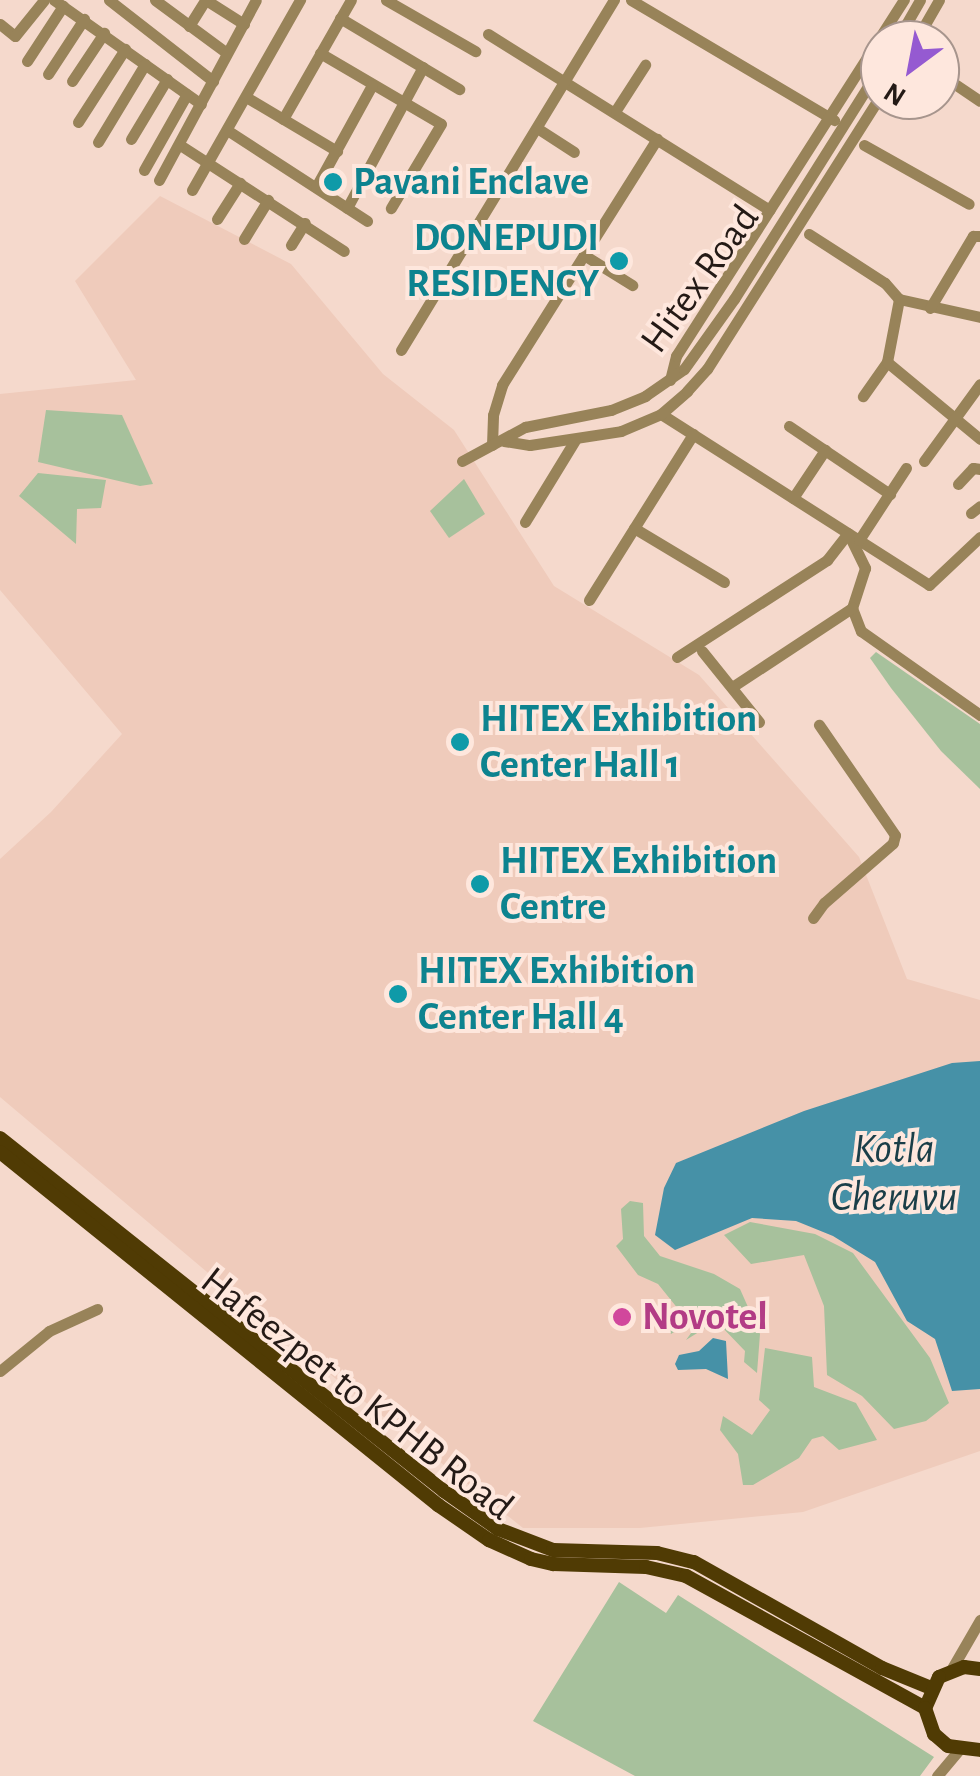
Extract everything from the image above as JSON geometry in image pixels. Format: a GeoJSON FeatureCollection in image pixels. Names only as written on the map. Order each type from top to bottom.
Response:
{"type":"FeatureCollection","features":[{"type":"Feature","properties":{"kind":"main road"},"geometry":{"type":"LineString","coordinates":[[0,1138],[429,1479],[498,1529],[553,1550],[657,1553],[694,1562],[882,1668],[931,1688]]}},
{"type":"Feature","properties":{"kind":"main road","name":"Hafeezpet to KPHB Road"},"geometry":{"type":"LineString","coordinates":[[0,1152],[438,1505],[489,1540],[553,1564],[646,1567],[686,1576],[925,1708],[934,1734],[958,1750]]}},
{"type":"Feature","properties":{"kind":"main road"},"geometry":{"type":"LineString","coordinates":[[925,1708],[931,1688],[951,1670],[980,1669]]}},
{"type":"Feature","properties":{"kind":"main road"},"geometry":{"type":"LineString","coordinates":[[958,1750],[980,1750]]}},
{"type":"Feature","properties":{"kind":"street"},"geometry":{"type":"LineString","coordinates":[[0,24],[14,36],[44,0]]}},
{"type":"Feature","properties":{"kind":"street"},"geometry":{"type":"LineString","coordinates":[[109,0],[213,81]]}},
{"type":"Feature","properties":{"kind":"street"},"geometry":{"type":"LineString","coordinates":[[155,0],[227,54]]}},
{"type":"Feature","properties":{"kind":"street"},"geometry":{"type":"LineString","coordinates":[[188,26],[205,0],[244,24]]}},
{"type":"Feature","properties":{"kind":"street"},"geometry":{"type":"LineString","coordinates":[[159,180],[256,0]]}},
{"type":"Feature","properties":{"kind":"street"},"geometry":{"type":"LineString","coordinates":[[192,190],[300,0]]}},
{"type":"Feature","properties":{"kind":"street"},"geometry":{"type":"LineString","coordinates":[[283,119],[351,0]]}},
{"type":"Feature","properties":{"kind":"street"},"geometry":{"type":"LineString","coordinates":[[386,0],[474,51]]}},
{"type":"Feature","properties":{"kind":"street"},"geometry":{"type":"LineString","coordinates":[[402,350],[614,0]]}},
{"type":"Feature","properties":{"kind":"street"},"geometry":{"type":"LineString","coordinates":[[631,0],[842,126]]}},
{"type":"Feature","properties":{"kind":"street"},"geometry":{"type":"LineString","coordinates":[[670,380],[679,352],[904,0]]}},
{"type":"Feature","properties":{"kind":"street"},"geometry":{"type":"LineString","coordinates":[[27,61],[58,3],[201,104]]}},
{"type":"Feature","properties":{"kind":"street"},"geometry":{"type":"LineString","coordinates":[[340,18],[459,89]]}},
{"type":"Feature","properties":{"kind":"street"},"geometry":{"type":"LineString","coordinates":[[48,74],[84,20]]}},
{"type":"Feature","properties":{"kind":"street"},"geometry":{"type":"LineString","coordinates":[[72,81],[104,33]]}},
{"type":"Feature","properties":{"kind":"street"},"geometry":{"type":"LineString","coordinates":[[488,34],[616,110],[770,210]]}},
{"type":"Feature","properties":{"kind":"street"},"geometry":{"type":"LineString","coordinates":[[78,122],[125,49]]}},
{"type":"Feature","properties":{"kind":"street"},"geometry":{"type":"LineString","coordinates":[[320,54],[441,124],[392,208]]}},
{"type":"Feature","properties":{"kind":"street"},"geometry":{"type":"LineString","coordinates":[[98,142],[145,64]]}},
{"type":"Feature","properties":{"kind":"street"},"geometry":{"type":"LineString","coordinates":[[616,110],[644,65]]}},
{"type":"Feature","properties":{"kind":"street"},"geometry":{"type":"LineString","coordinates":[[348,208],[423,67]]}},
{"type":"Feature","properties":{"kind":"street"},"geometry":{"type":"LineString","coordinates":[[131,140],[167,79]]}},
{"type":"Feature","properties":{"kind":"street"},"geometry":{"type":"LineString","coordinates":[[316,188],[372,84]]}},
{"type":"Feature","properties":{"kind":"street"},"geometry":{"type":"LineString","coordinates":[[144,170],[187,94]]}},
{"type":"Feature","properties":{"kind":"street"},"geometry":{"type":"LineString","coordinates":[[246,97],[337,151]]}},
{"type":"Feature","properties":{"kind":"street","name":"Hitex Road"},"geometry":{"type":"LineString","coordinates":[[462,461],[525,426],[611,410],[684,369],[734,300],[860,98]]}},
{"type":"Feature","properties":{"kind":"street","name":"Hitex Road"},"geometry":{"type":"LineString","coordinates":[[498,443],[530,445],[574,440],[621,431],[661,414],[707,369],[865,120]]}},
{"type":"Feature","properties":{"kind":"street"},"geometry":{"type":"LineString","coordinates":[[537,128],[574,152]]}},
{"type":"Feature","properties":{"kind":"street"},"geometry":{"type":"LineString","coordinates":[[227,130],[367,221]]}},
{"type":"Feature","properties":{"kind":"street"},"geometry":{"type":"LineString","coordinates":[[498,443],[497,394],[591,250],[657,139]]}},
{"type":"Feature","properties":{"kind":"street"},"geometry":{"type":"LineString","coordinates":[[180,145],[344,250]]}},
{"type":"Feature","properties":{"kind":"street"},"geometry":{"type":"LineString","coordinates":[[864,145],[970,204]]}},
{"type":"Feature","properties":{"kind":"street"},"geometry":{"type":"LineString","coordinates":[[218,219],[240,183]]}},
{"type":"Feature","properties":{"kind":"street"},"geometry":{"type":"LineString","coordinates":[[244,239],[268,200]]}},
{"type":"Feature","properties":{"kind":"street"},"geometry":{"type":"LineString","coordinates":[[291,245],[304,224]]}},
{"type":"Feature","properties":{"kind":"street"},"geometry":{"type":"LineString","coordinates":[[809,234],[897,295],[980,316]]}},
{"type":"Feature","properties":{"kind":"street"},"geometry":{"type":"LineString","coordinates":[[926,304],[973,236],[980,236]]}},
{"type":"Feature","properties":{"kind":"street"},"geometry":{"type":"LineString","coordinates":[[591,250],[632,285]]}},
{"type":"Feature","properties":{"kind":"street"},"geometry":{"type":"LineString","coordinates":[[863,396],[887,362],[897,295]]}},
{"type":"Feature","properties":{"kind":"street"},"geometry":{"type":"LineString","coordinates":[[887,362],[980,439]]}},
{"type":"Feature","properties":{"kind":"street"},"geometry":{"type":"LineString","coordinates":[[924,461],[980,384]]}},
{"type":"Feature","properties":{"kind":"street"},"geometry":{"type":"LineString","coordinates":[[661,414],[932,585],[977,545]]}},
{"type":"Feature","properties":{"kind":"street"},"geometry":{"type":"LineString","coordinates":[[789,426],[890,494]]}},
{"type":"Feature","properties":{"kind":"street"},"geometry":{"type":"LineString","coordinates":[[589,600],[693,434]]}},
{"type":"Feature","properties":{"kind":"street"},"geometry":{"type":"LineString","coordinates":[[525,522],[574,440]]}},
{"type":"Feature","properties":{"kind":"street"},"geometry":{"type":"LineString","coordinates":[[793,498],[825,450]]}},
{"type":"Feature","properties":{"kind":"street"},"geometry":{"type":"LineString","coordinates":[[678,657],[827,560],[890,494],[906,468]]}},
{"type":"Feature","properties":{"kind":"street"},"geometry":{"type":"LineString","coordinates":[[958,484],[973,468],[980,470]]}},
{"type":"Feature","properties":{"kind":"street"},"geometry":{"type":"LineString","coordinates":[[634,528],[724,582]]}},
{"type":"Feature","properties":{"kind":"street"},"geometry":{"type":"LineString","coordinates":[[732,687],[852,608],[865,568],[853,536]]}},
{"type":"Feature","properties":{"kind":"street"},"geometry":{"type":"LineString","coordinates":[[852,608],[861,631],[978,711]]}},
{"type":"Feature","properties":{"kind":"street"},"geometry":{"type":"LineString","coordinates":[[702,651],[759,722]]}},
{"type":"Feature","properties":{"kind":"street"},"geometry":{"type":"LineString","coordinates":[[813,918],[824,903],[894,843],[894,835],[819,725]]}},
{"type":"Feature","properties":{"kind":"street"},"geometry":{"type":"LineString","coordinates":[[0,1371],[49,1332],[96,1309]]}},
{"type":"Feature","properties":{"kind":"street"},"geometry":{"type":"LineString","coordinates":[[951,1670],[980,1620]]}},
{"type":"Feature","properties":{"kind":"street"},"geometry":{"type":"LineString","coordinates":[[937,1776],[958,1750]]}},
{"type":"Feature","properties":{"kind":"shaded area"},"geometry":{"type":"Polygon","coordinates":[[[160,196],[291,264],[383,374],[454,430],[554,586],[699,675],[859,857],[907,979],[980,1000],[980,1451],[803,1512],[640,1528],[523,1528],[291,1343],[0,1097],[0,859],[51,812],[122,734],[0,590],[0,394],[136,380],[75,281],[160,196]]]}},
{"type":"Feature","properties":{"kind":"green space"},"geometry":{"type":"Polygon","coordinates":[[[46,410],[122,415],[153,484],[140,486],[38,462],[46,410]]]}},
{"type":"Feature","properties":{"kind":"green space"},"geometry":{"type":"Polygon","coordinates":[[[38,473],[106,480],[101,508],[77,509],[76,544],[19,496],[38,473]]]}},
{"type":"Feature","properties":{"kind":"green space"},"geometry":{"type":"Polygon","coordinates":[[[464,479],[485,514],[449,538],[430,511],[464,479]]]}},
{"type":"Feature","properties":{"kind":"green space"},"geometry":{"type":"Polygon","coordinates":[[[876,652],[980,724],[980,789],[941,751],[891,688],[870,658],[876,652]]]}},
{"type":"Feature","properties":{"kind":"green space"},"geometry":{"type":"Polygon","coordinates":[[[630,1201],[643,1203],[644,1236],[660,1256],[714,1274],[740,1289],[760,1334],[757,1373],[744,1362],[745,1351],[720,1325],[710,1325],[686,1340],[694,1329],[688,1323],[671,1334],[669,1329],[683,1315],[658,1284],[638,1275],[616,1246],[623,1239],[621,1209],[630,1201]]]}},
{"type":"Feature","properties":{"kind":"green space"},"geometry":{"type":"Polygon","coordinates":[[[750,1222],[815,1234],[853,1253],[930,1358],[949,1403],[926,1421],[894,1429],[862,1396],[827,1375],[824,1306],[804,1255],[751,1264],[724,1235],[750,1222]]]}},
{"type":"Feature","properties":{"kind":"green space"},"geometry":{"type":"Polygon","coordinates":[[[765,1348],[812,1357],[814,1387],[856,1403],[877,1440],[839,1450],[823,1436],[812,1439],[799,1458],[753,1485],[743,1485],[738,1454],[720,1430],[723,1416],[752,1435],[770,1410],[759,1400],[765,1348]]]}},
{"type":"Feature","properties":{"kind":"green space"},"geometry":{"type":"Polygon","coordinates":[[[619,1582],[666,1613],[678,1595],[934,1757],[920,1776],[635,1776],[533,1721],[619,1582]]]}},
{"type":"Feature","properties":{"kind":"water","name":"Kotla Cheruvu"},"geometry":{"type":"Polygon","coordinates":[[[980,1061],[980,1389],[952,1391],[935,1339],[907,1321],[875,1262],[833,1236],[796,1221],[752,1218],[675,1250],[655,1235],[664,1188],[676,1163],[804,1111],[952,1063],[980,1061]]]}},
{"type":"Feature","properties":{"kind":"water"},"geometry":{"type":"Polygon","coordinates":[[[713,1338],[726,1341],[728,1379],[706,1369],[678,1370],[675,1364],[679,1355],[699,1351],[713,1338]]]}},
{"type":"Feature","properties":{"kind":"place","name":"Pavani Enclave"},"geometry":{"type":"Point","coordinates":[333,182]}},
{"type":"Feature","properties":{"kind":"place","name":"DONEPUDI RESIDENCY"},"geometry":{"type":"Point","coordinates":[619,261]}},
{"type":"Feature","properties":{"kind":"place","name":"HITEX Exhibition Center Hall 1"},"geometry":{"type":"Point","coordinates":[460,742]}},
{"type":"Feature","properties":{"kind":"place","name":"HITEX Exhibition Centre"},"geometry":{"type":"Point","coordinates":[480,884]}},
{"type":"Feature","properties":{"kind":"place","name":"HITEX Exhibition Center Hall 4"},"geometry":{"type":"Point","coordinates":[398,994]}},
{"type":"Feature","properties":{"kind":"place","name":"Novotel"},"geometry":{"type":"Point","coordinates":[622,1317]}}]}
